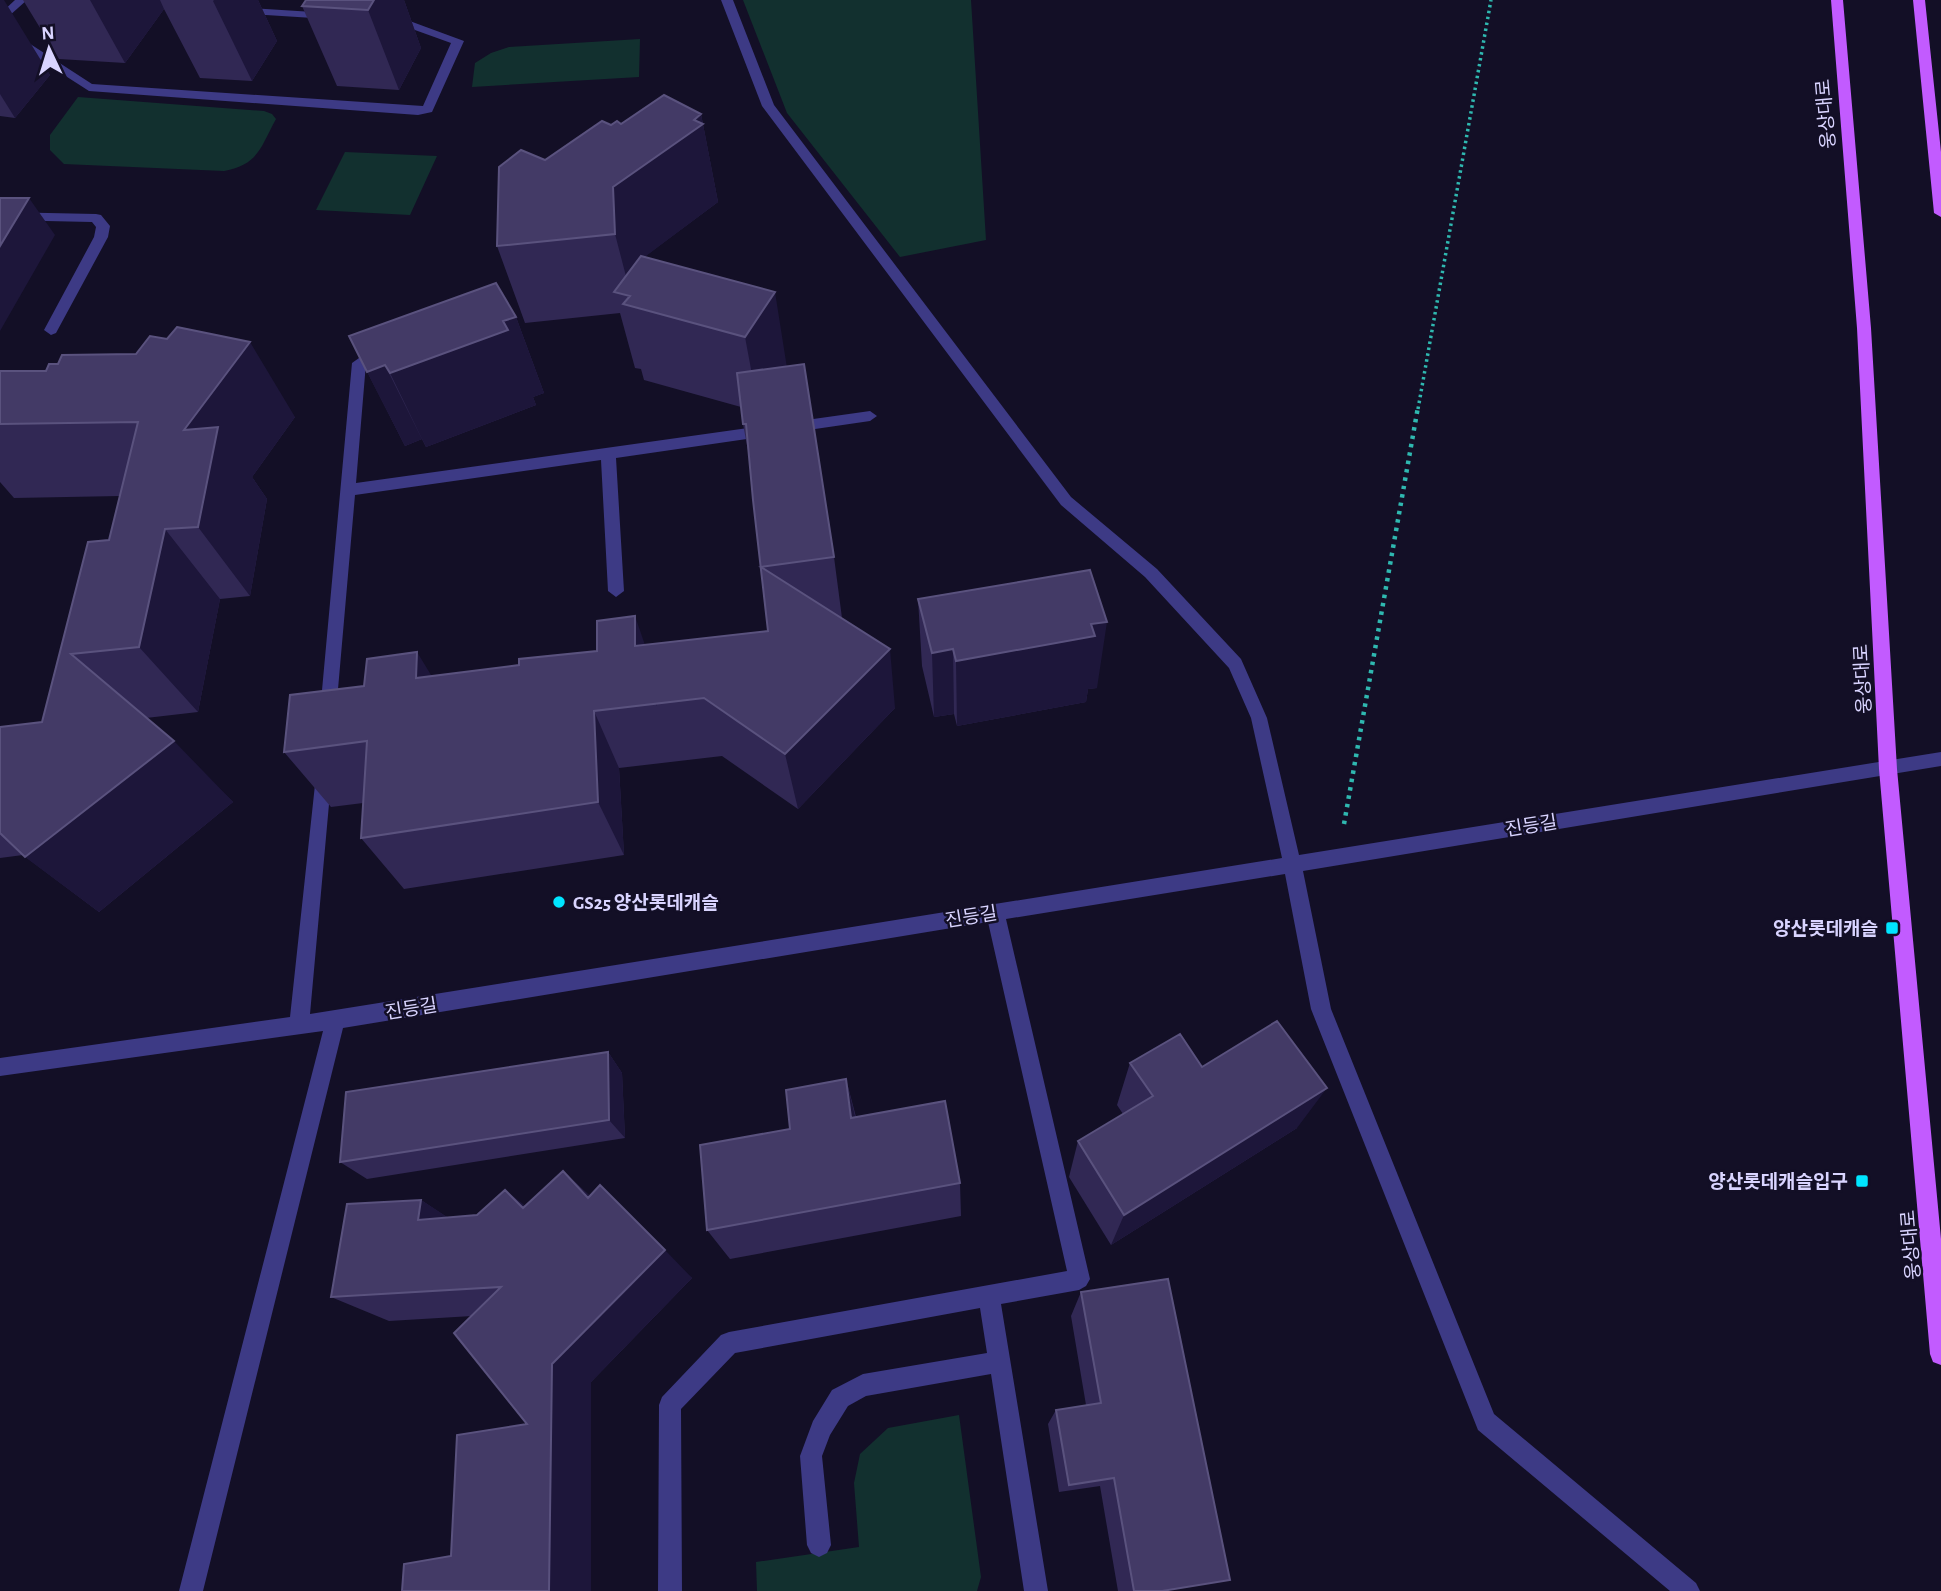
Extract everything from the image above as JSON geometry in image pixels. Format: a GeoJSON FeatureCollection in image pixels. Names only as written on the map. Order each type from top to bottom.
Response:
{"type":"FeatureCollection","features":[{"type":"Feature","properties":{"kind":"main road","name":"웅상대로"},"geometry":{"type":"LineString","coordinates":[[1837,0],[1864,328],[1888,769],[1941,1354]]}},
{"type":"Feature","properties":{"kind":"main road"},"geometry":{"type":"LineString","coordinates":[[1919,0],[1941,213]]}},
{"type":"Feature","properties":{"kind":"street"},"geometry":{"type":"LineString","coordinates":[[0,21],[21,0]]}},
{"type":"Feature","properties":{"kind":"street"},"geometry":{"type":"LineString","coordinates":[[215,0],[215,4],[233,10],[338,17]]}},
{"type":"Feature","properties":{"kind":"street"},"geometry":{"type":"LineString","coordinates":[[727,0],[768,106],[1066,501],[1151,573],[1235,664],[1259,718],[1321,1009],[1486,1422],[1688,1591]]}},
{"type":"Feature","properties":{"kind":"street"},"geometry":{"type":"LineString","coordinates":[[0,29],[89,87],[404,110],[428,109],[458,41],[403,22],[377,20]]}},
{"type":"Feature","properties":{"kind":"street"},"geometry":{"type":"LineString","coordinates":[[0,216],[83,216],[96,218],[103,226],[101,237],[51,330]]}},
{"type":"Feature","properties":{"kind":"street"},"geometry":{"type":"LineString","coordinates":[[326,728],[359,363]]}},
{"type":"Feature","properties":{"kind":"street"},"geometry":{"type":"LineString","coordinates":[[348,490],[870,416]]}},
{"type":"Feature","properties":{"kind":"street"},"geometry":{"type":"LineString","coordinates":[[607,452],[616,591]]}},
{"type":"Feature","properties":{"kind":"street"},"geometry":{"type":"LineString","coordinates":[[299,1025],[324,755]]}},
{"type":"Feature","properties":{"kind":"street","name":"진등길"},"geometry":{"type":"LineString","coordinates":[[0,1067],[335,1020],[1941,759]]}},
{"type":"Feature","properties":{"kind":"street"},"geometry":{"type":"LineString","coordinates":[[670,1591],[670,1405],[729,1343],[1079,1279],[995,912]]}},
{"type":"Feature","properties":{"kind":"street"},"geometry":{"type":"LineString","coordinates":[[191,1591],[335,1020]]}},
{"type":"Feature","properties":{"kind":"street"},"geometry":{"type":"LineString","coordinates":[[989,1295],[1036,1591]]}},
{"type":"Feature","properties":{"kind":"street"},"geometry":{"type":"LineString","coordinates":[[819,1545],[810,1456],[821,1429],[840,1398],[863,1385],[1000,1362]]}},
{"type":"Feature","properties":{"kind":"path"},"geometry":{"type":"LineString","coordinates":[[1338,856],[1491,0]]}},
{"type":"Feature","properties":{"kind":"green space"},"geometry":{"type":"Polygon","coordinates":[[[743,0],[971,0],[986,240],[900,257],[787,113],[743,0]]]}},
{"type":"Feature","properties":{"kind":"green space"},"geometry":{"type":"Polygon","coordinates":[[[640,39],[639,77],[472,87],[475,63],[491,53],[509,47],[640,39]]]}},
{"type":"Feature","properties":{"kind":"green space"},"geometry":{"type":"Polygon","coordinates":[[[78,97],[264,111],[276,119],[252,159],[224,171],[64,164],[50,150],[50,135],[78,97]]]}},
{"type":"Feature","properties":{"kind":"green space"},"geometry":{"type":"Polygon","coordinates":[[[345,152],[437,156],[410,215],[316,210],[345,152]]]}},
{"type":"Feature","properties":{"kind":"green space"},"geometry":{"type":"Polygon","coordinates":[[[959,1415],[981,1577],[977,1591],[757,1591],[756,1562],[859,1547],[854,1483],[860,1454],[888,1428],[959,1415]]]}},
{"type":"Feature","properties":{"kind":"building"},"geometry":{"type":"Polygon","coordinates":[[[306,0],[374,0],[368,10],[302,6],[306,0]]]}},
{"type":"Feature","properties":{"kind":"building"},"geometry":{"type":"Polygon","coordinates":[[[664,95],[701,114],[694,120],[703,124],[613,187],[615,234],[497,246],[499,167],[521,150],[545,160],[602,121],[611,125],[617,121],[621,124],[664,95]]]}},
{"type":"Feature","properties":{"kind":"building"},"geometry":{"type":"Polygon","coordinates":[[[0,198],[29,198],[0,246],[0,198]]]}},
{"type":"Feature","properties":{"kind":"building"},"geometry":{"type":"Polygon","coordinates":[[[641,256],[775,292],[745,337],[623,304],[630,296],[614,292],[641,256]]]}},
{"type":"Feature","properties":{"kind":"building"},"geometry":{"type":"Polygon","coordinates":[[[496,283],[516,317],[503,321],[508,330],[390,373],[385,365],[367,372],[349,336],[496,283]]]}},
{"type":"Feature","properties":{"kind":"building"},"geometry":{"type":"Polygon","coordinates":[[[177,327],[250,342],[184,430],[218,427],[198,527],[165,529],[139,647],[71,654],[174,741],[25,857],[0,833],[0,727],[42,722],[88,542],[109,540],[138,422],[0,424],[0,371],[46,371],[49,364],[58,364],[62,355],[136,354],[150,336],[167,339],[177,327]]]}},
{"type":"Feature","properties":{"kind":"building"},"geometry":{"type":"Polygon","coordinates":[[[804,364],[834,557],[761,567],[890,649],[785,754],[704,698],[594,711],[598,802],[361,838],[367,741],[284,752],[290,695],[364,686],[367,659],[417,652],[416,678],[519,665],[519,659],[597,651],[597,621],[635,616],[635,646],[768,631],[753,500],[746,424],[743,424],[737,373],[804,364]]]}},
{"type":"Feature","properties":{"kind":"building"},"geometry":{"type":"Polygon","coordinates":[[[1090,570],[1107,622],[1091,624],[1095,636],[956,661],[953,649],[932,653],[918,599],[1090,570]]]}},
{"type":"Feature","properties":{"kind":"building"},"geometry":{"type":"Polygon","coordinates":[[[1277,1021],[1327,1088],[1124,1215],[1078,1141],[1153,1096],[1130,1063],[1180,1034],[1202,1067],[1277,1021]]]}},
{"type":"Feature","properties":{"kind":"building"},"geometry":{"type":"Polygon","coordinates":[[[608,1052],[609,1120],[340,1162],[346,1092],[608,1052]]]}},
{"type":"Feature","properties":{"kind":"building"},"geometry":{"type":"Polygon","coordinates":[[[846,1079],[851,1118],[945,1101],[960,1183],[707,1230],[700,1145],[790,1129],[786,1090],[846,1079]]]}},
{"type":"Feature","properties":{"kind":"building"},"geometry":{"type":"Polygon","coordinates":[[[563,1171],[588,1198],[600,1185],[665,1250],[552,1364],[549,1591],[402,1591],[404,1564],[451,1556],[457,1435],[527,1424],[454,1333],[501,1287],[331,1297],[347,1204],[421,1200],[418,1220],[477,1215],[505,1190],[523,1208],[563,1171]]]}},
{"type":"Feature","properties":{"kind":"building"},"geometry":{"type":"Polygon","coordinates":[[[1168,1279],[1230,1580],[1162,1591],[1134,1591],[1114,1478],[1069,1485],[1056,1410],[1101,1403],[1081,1292],[1168,1279]]]}},
{"type":"Feature","properties":{"kind":"place","name":"GS25 양산롯데캐슬"},"geometry":{"type":"Point","coordinates":[559,902]}},
{"type":"Feature","properties":{"kind":"place","name":"양산롯데캐슬"},"geometry":{"type":"Point","coordinates":[1892,928]}},
{"type":"Feature","properties":{"kind":"place","name":"양산롯데캐슬입구"},"geometry":{"type":"Point","coordinates":[1862,1181]}}]}
